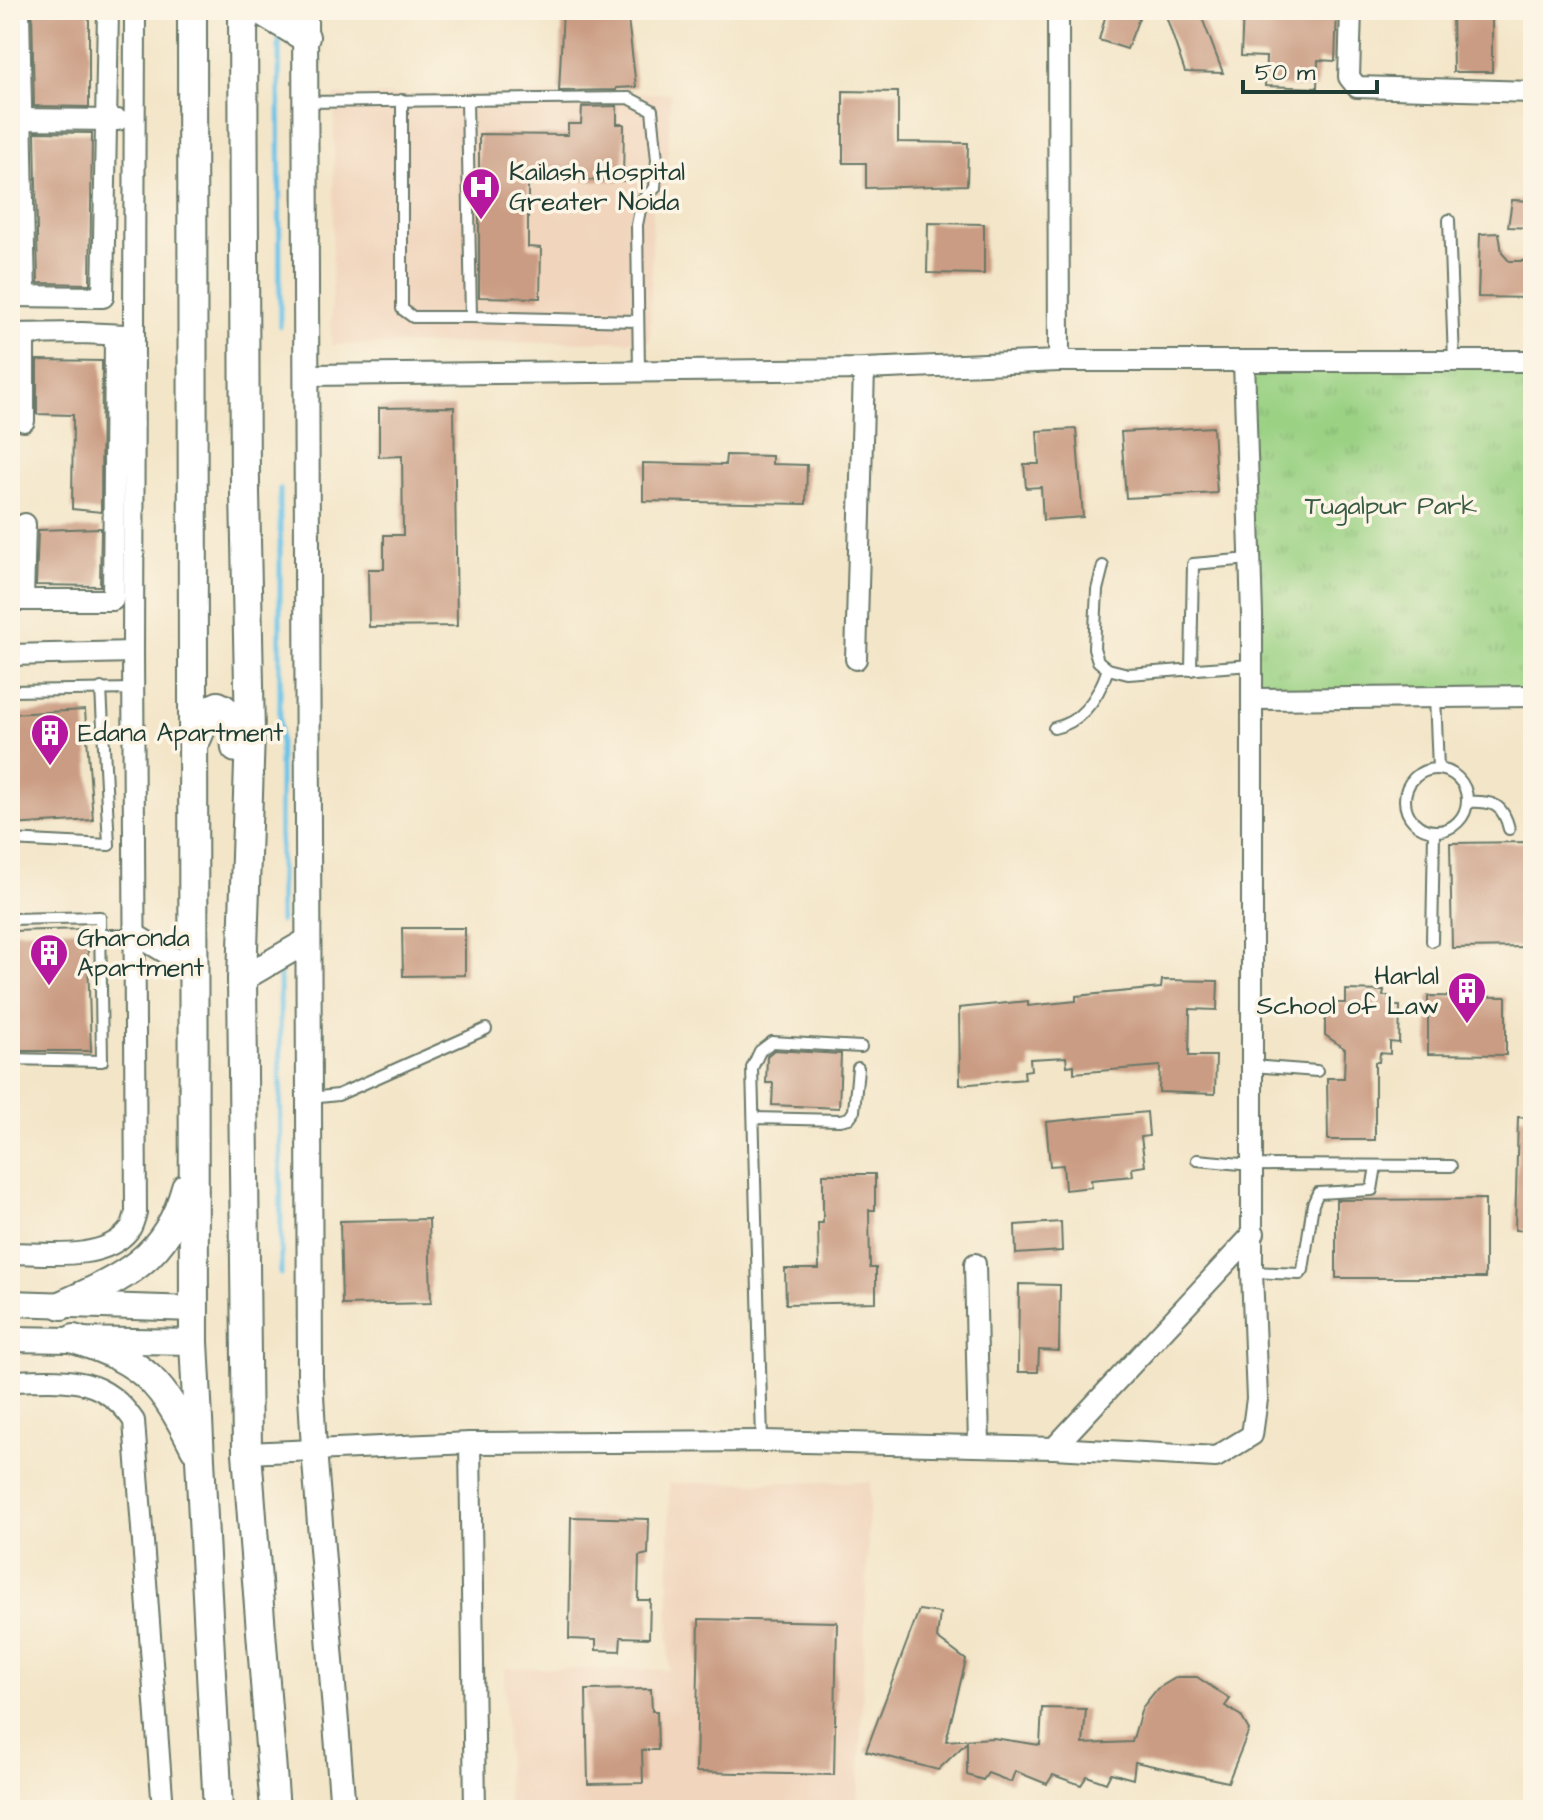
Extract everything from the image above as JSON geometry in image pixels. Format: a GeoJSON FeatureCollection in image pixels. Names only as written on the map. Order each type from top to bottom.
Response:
{"type":"FeatureCollection","features":[{"type":"Feature","properties":{"kind":"main road"},"geometry":{"type":"LineString","coordinates":[[192,10],[194,746],[191,968],[194,1342],[216,1808]]}},
{"type":"Feature","properties":{"kind":"main road"},"geometry":{"type":"LineString","coordinates":[[243,10],[244,476],[250,733],[242,979],[247,1453],[275,1810]]}},
{"type":"Feature","properties":{"kind":"main road"},"geometry":{"type":"LineString","coordinates":[[260,10],[305,23]]}},
{"type":"Feature","properties":{"kind":"main road"},"geometry":{"type":"LineString","coordinates":[[194,746],[209,710],[218,706],[224,708],[232,718],[238,768],[248,785]]}},
{"type":"Feature","properties":{"kind":"main road"},"geometry":{"type":"LineString","coordinates":[[62,1305],[119,1279],[144,1262],[164,1238],[181,1207],[192,1164]]}},
{"type":"Feature","properties":{"kind":"main road"},"geometry":{"type":"LineString","coordinates":[[74,1339],[105,1349],[149,1377],[171,1402],[199,1456]]}},
{"type":"Feature","properties":{"kind":"street"},"geometry":{"type":"LineString","coordinates":[[19,10],[16,119],[18,296],[103,297],[108,10]]}},
{"type":"Feature","properties":{"kind":"street"},"geometry":{"type":"LineString","coordinates":[[113,600],[134,122],[135,10]]}},
{"type":"Feature","properties":{"kind":"street"},"geometry":{"type":"LineString","coordinates":[[1058,10],[1059,361]]}},
{"type":"Feature","properties":{"kind":"street"},"geometry":{"type":"LineString","coordinates":[[1351,10],[1349,77],[1357,87],[1533,92]]}},
{"type":"Feature","properties":{"kind":"street"},"geometry":{"type":"LineString","coordinates":[[305,23],[310,1377],[343,1810]]}},
{"type":"Feature","properties":{"kind":"street"},"geometry":{"type":"LineString","coordinates":[[16,119],[134,122]]}},
{"type":"Feature","properties":{"kind":"street"},"geometry":{"type":"LineString","coordinates":[[24,421],[17,334],[124,335]]}},
{"type":"Feature","properties":{"kind":"street"},"geometry":{"type":"LineString","coordinates":[[10,1253],[92,1251],[112,1243],[130,1229],[136,1213],[134,601],[124,335]]}},
{"type":"Feature","properties":{"kind":"street"},"geometry":{"type":"LineString","coordinates":[[308,375],[864,369],[1059,361],[1533,361]]}},
{"type":"Feature","properties":{"kind":"street"},"geometry":{"type":"LineString","coordinates":[[247,1453],[470,1443],[762,1441],[1054,1448],[1216,1457],[1252,1435],[1257,1399],[1252,1272],[1252,665],[1244,361]]}},
{"type":"Feature","properties":{"kind":"street"},"geometry":{"type":"LineString","coordinates":[[856,659],[864,369]]}},
{"type":"Feature","properties":{"kind":"street"},"geometry":{"type":"LineString","coordinates":[[25,524],[17,600],[134,601]]}},
{"type":"Feature","properties":{"kind":"street"},"geometry":{"type":"LineString","coordinates":[[10,655],[133,652]]}},
{"type":"Feature","properties":{"kind":"street"},"geometry":{"type":"LineString","coordinates":[[1252,699],[1533,696]]}},
{"type":"Feature","properties":{"kind":"street"},"geometry":{"type":"LineString","coordinates":[[136,935],[191,968]]}},
{"type":"Feature","properties":{"kind":"street"},"geometry":{"type":"LineString","coordinates":[[242,979],[307,941]]}},
{"type":"Feature","properties":{"kind":"street"},"geometry":{"type":"LineString","coordinates":[[1054,1448],[1254,1233]]}},
{"type":"Feature","properties":{"kind":"street"},"geometry":{"type":"LineString","coordinates":[[975,1264],[979,1446]]}},
{"type":"Feature","properties":{"kind":"street"},"geometry":{"type":"LineString","coordinates":[[10,1303],[194,1309]]}},
{"type":"Feature","properties":{"kind":"street"},"geometry":{"type":"LineString","coordinates":[[10,1339],[194,1342]]}},
{"type":"Feature","properties":{"kind":"street"},"geometry":{"type":"LineString","coordinates":[[10,1381],[89,1384],[108,1392],[123,1405],[134,1421],[163,1810]]}},
{"type":"Feature","properties":{"kind":"street"},"geometry":{"type":"LineString","coordinates":[[470,1443],[475,1810]]}},
{"type":"Feature","properties":{"kind":"lane"},"geometry":{"type":"LineString","coordinates":[[306,102],[629,98],[652,110],[657,160],[655,188],[642,200],[637,225],[639,371]]}},
{"type":"Feature","properties":{"kind":"lane"},"geometry":{"type":"LineString","coordinates":[[402,100],[402,309],[413,317],[637,321]]}},
{"type":"Feature","properties":{"kind":"lane"},"geometry":{"type":"LineString","coordinates":[[467,100],[471,317]]}},
{"type":"Feature","properties":{"kind":"lane"},"geometry":{"type":"LineString","coordinates":[[1449,220],[1454,361]]}},
{"type":"Feature","properties":{"kind":"lane"},"geometry":{"type":"LineString","coordinates":[[1191,670],[1193,564],[1250,559]]}},
{"type":"Feature","properties":{"kind":"lane"},"geometry":{"type":"LineString","coordinates":[[1103,566],[1097,590],[1094,648],[1098,661],[1108,669],[1128,674],[1252,665]]}},
{"type":"Feature","properties":{"kind":"lane"},"geometry":{"type":"LineString","coordinates":[[1054,728],[1078,718],[1101,689],[1108,669]]}},
{"type":"Feature","properties":{"kind":"lane"},"geometry":{"type":"LineString","coordinates":[[10,840],[109,845],[101,688]]}},
{"type":"Feature","properties":{"kind":"lane"},"geometry":{"type":"LineString","coordinates":[[10,691],[135,689]]}},
{"type":"Feature","properties":{"kind":"lane"},"geometry":{"type":"LineString","coordinates":[[1435,697],[1438,768]]}},
{"type":"Feature","properties":{"kind":"lane"},"geometry":{"type":"LineString","coordinates":[[1438,768],[1459,779],[1466,790],[1467,802],[1457,824],[1434,832],[1412,821],[1404,798],[1407,786],[1415,776],[1438,768]]}},
{"type":"Feature","properties":{"kind":"lane"},"geometry":{"type":"LineString","coordinates":[[1467,802],[1489,801],[1499,807],[1509,829]]}},
{"type":"Feature","properties":{"kind":"lane"},"geometry":{"type":"LineString","coordinates":[[1432,941],[1434,832]]}},
{"type":"Feature","properties":{"kind":"lane"},"geometry":{"type":"LineString","coordinates":[[10,919],[100,917],[102,1061],[10,1059]]}},
{"type":"Feature","properties":{"kind":"lane"},"geometry":{"type":"LineString","coordinates":[[101,935],[136,935]]}},
{"type":"Feature","properties":{"kind":"lane"},"geometry":{"type":"LineString","coordinates":[[308,1098],[338,1095],[486,1029]]}},
{"type":"Feature","properties":{"kind":"lane"},"geometry":{"type":"LineString","coordinates":[[762,1441],[752,1068],[760,1051],[772,1042],[861,1047]]}},
{"type":"Feature","properties":{"kind":"lane"},"geometry":{"type":"LineString","coordinates":[[1252,1066],[1317,1071]]}},
{"type":"Feature","properties":{"kind":"lane"},"geometry":{"type":"LineString","coordinates":[[754,1118],[849,1118],[854,1111],[858,1068]]}},
{"type":"Feature","properties":{"kind":"lane"},"geometry":{"type":"LineString","coordinates":[[1197,1160],[1252,1165],[1451,1166]]}},
{"type":"Feature","properties":{"kind":"lane"},"geometry":{"type":"LineString","coordinates":[[1252,1272],[1300,1274],[1313,1204],[1318,1193],[1372,1190],[1376,1166]]}},
{"type":"Feature","properties":{"kind":"shaded area"},"geometry":{"type":"Polygon","coordinates":[[[671,93],[666,201],[653,202],[650,341],[331,345],[335,96],[671,93]]]}},
{"type":"Feature","properties":{"kind":"shaded area"},"geometry":{"type":"Polygon","coordinates":[[[870,1482],[858,1810],[508,1810],[504,1668],[669,1670],[669,1483],[870,1482]]]}},
{"type":"Feature","properties":{"kind":"green space","name":"Tugalpur Park"},"geometry":{"type":"Polygon","coordinates":[[[1244,361],[1533,361],[1533,696],[1252,699],[1244,361]]]}},
{"type":"Feature","properties":{"kind":"building"},"geometry":{"type":"Polygon","coordinates":[[[32,10],[89,10],[89,107],[34,106],[32,10]]]}},
{"type":"Feature","properties":{"kind":"building"},"geometry":{"type":"Polygon","coordinates":[[[563,10],[627,10],[636,87],[559,91],[563,10]]]}},
{"type":"Feature","properties":{"kind":"building"},"geometry":{"type":"Polygon","coordinates":[[[1107,10],[1142,10],[1127,49],[1099,40],[1107,10]]]}},
{"type":"Feature","properties":{"kind":"building"},"geometry":{"type":"Polygon","coordinates":[[[1164,10],[1199,10],[1223,73],[1185,72],[1164,10]]]}},
{"type":"Feature","properties":{"kind":"building"},"geometry":{"type":"Polygon","coordinates":[[[1243,10],[1337,10],[1335,61],[1318,60],[1317,88],[1265,86],[1266,57],[1241,56],[1243,10]]]}},
{"type":"Feature","properties":{"kind":"building"},"geometry":{"type":"Polygon","coordinates":[[[1452,10],[1492,10],[1492,72],[1453,72],[1452,10]]]}},
{"type":"Feature","properties":{"kind":"building"},"geometry":{"type":"Polygon","coordinates":[[[843,91],[898,92],[898,142],[968,143],[967,185],[866,188],[866,163],[843,163],[843,91]]]}},
{"type":"Feature","properties":{"kind":"building"},"geometry":{"type":"Polygon","coordinates":[[[617,106],[617,124],[624,124],[623,181],[528,179],[528,247],[541,248],[540,298],[479,297],[479,134],[568,135],[568,124],[581,124],[582,107],[617,106]]]}},
{"type":"Feature","properties":{"kind":"building"},"geometry":{"type":"Polygon","coordinates":[[[35,132],[92,133],[90,284],[38,283],[35,132]]]}},
{"type":"Feature","properties":{"kind":"building"},"geometry":{"type":"Polygon","coordinates":[[[1512,200],[1533,201],[1533,228],[1508,227],[1512,200]]]}},
{"type":"Feature","properties":{"kind":"building"},"geometry":{"type":"Polygon","coordinates":[[[928,223],[984,224],[984,274],[927,273],[928,223]]]}},
{"type":"Feature","properties":{"kind":"building"},"geometry":{"type":"Polygon","coordinates":[[[1499,233],[1502,253],[1509,261],[1533,261],[1533,298],[1478,297],[1480,234],[1499,233]]]}},
{"type":"Feature","properties":{"kind":"building"},"geometry":{"type":"Polygon","coordinates":[[[37,360],[102,361],[101,512],[72,509],[73,415],[37,414],[37,360]]]}},
{"type":"Feature","properties":{"kind":"building"},"geometry":{"type":"Polygon","coordinates":[[[454,407],[457,626],[369,627],[368,569],[384,569],[384,535],[403,535],[402,456],[379,457],[379,408],[454,407]]]}},
{"type":"Feature","properties":{"kind":"building"},"geometry":{"type":"Polygon","coordinates":[[[1213,427],[1217,493],[1126,498],[1121,432],[1213,427]]]}},
{"type":"Feature","properties":{"kind":"building"},"geometry":{"type":"Polygon","coordinates":[[[1076,429],[1083,517],[1043,520],[1041,487],[1026,488],[1024,464],[1039,464],[1037,431],[1076,429]]]}},
{"type":"Feature","properties":{"kind":"building"},"geometry":{"type":"Polygon","coordinates":[[[726,455],[772,456],[772,464],[807,465],[806,504],[643,501],[643,463],[725,465],[726,455]]]}},
{"type":"Feature","properties":{"kind":"building"},"geometry":{"type":"Polygon","coordinates":[[[101,528],[100,586],[36,585],[38,530],[101,528]]]}},
{"type":"Feature","properties":{"kind":"building","name":"Edana Apartment"},"geometry":{"type":"Polygon","coordinates":[[[85,710],[93,820],[10,825],[10,714],[85,710]]]}},
{"type":"Feature","properties":{"kind":"building"},"geometry":{"type":"Polygon","coordinates":[[[1533,842],[1533,947],[1452,948],[1450,843],[1533,842]]]}},
{"type":"Feature","properties":{"kind":"building"},"geometry":{"type":"Polygon","coordinates":[[[402,928],[465,928],[465,975],[403,976],[402,928]]]}},
{"type":"Feature","properties":{"kind":"building","name":"Gharonda Apartment"},"geometry":{"type":"Polygon","coordinates":[[[87,929],[91,1051],[10,1051],[10,931],[87,929]]]}},
{"type":"Feature","properties":{"kind":"building"},"geometry":{"type":"Polygon","coordinates":[[[1162,980],[1218,981],[1217,1010],[1190,1009],[1189,1056],[1216,1056],[1215,1094],[1159,1092],[1160,1066],[1074,1073],[1074,1065],[1067,1066],[1066,1057],[1030,1059],[1031,1070],[1024,1071],[1025,1079],[960,1085],[959,1008],[1028,1001],[1028,1006],[1076,1001],[1076,996],[1161,988],[1162,980]]]}},
{"type":"Feature","properties":{"kind":"building"},"geometry":{"type":"Polygon","coordinates":[[[1346,990],[1384,991],[1383,996],[1393,1000],[1393,1006],[1400,1006],[1399,1043],[1390,1042],[1390,1054],[1380,1053],[1379,1062],[1375,1062],[1375,1140],[1328,1140],[1327,1078],[1344,1078],[1345,1049],[1325,1035],[1325,1012],[1335,1012],[1335,1003],[1346,1003],[1346,990]]]}},
{"type":"Feature","properties":{"kind":"building","name":"Harlal School of Law"},"geometry":{"type":"Polygon","coordinates":[[[1428,996],[1506,997],[1506,1055],[1428,1054],[1428,996]]]}},
{"type":"Feature","properties":{"kind":"building"},"geometry":{"type":"Polygon","coordinates":[[[774,1050],[841,1054],[839,1108],[772,1105],[773,1083],[766,1083],[767,1056],[774,1050]]]}},
{"type":"Feature","properties":{"kind":"building"},"geometry":{"type":"Polygon","coordinates":[[[1147,1112],[1149,1136],[1141,1137],[1145,1166],[1132,1168],[1133,1176],[1091,1180],[1092,1187],[1065,1190],[1063,1165],[1050,1166],[1046,1122],[1147,1112]]]}},
{"type":"Feature","properties":{"kind":"building"},"geometry":{"type":"Polygon","coordinates":[[[1518,1117],[1533,1118],[1533,1231],[1515,1230],[1518,1117]]]}},
{"type":"Feature","properties":{"kind":"building"},"geometry":{"type":"Polygon","coordinates":[[[823,1174],[875,1174],[875,1210],[869,1210],[870,1268],[876,1268],[876,1302],[786,1304],[785,1269],[819,1269],[818,1223],[823,1223],[823,1174]]]}},
{"type":"Feature","properties":{"kind":"building"},"geometry":{"type":"Polygon","coordinates":[[[1485,1199],[1485,1278],[1336,1278],[1336,1200],[1485,1199]]]}},
{"type":"Feature","properties":{"kind":"building"},"geometry":{"type":"Polygon","coordinates":[[[429,1219],[431,1303],[342,1305],[340,1221],[429,1219]]]}},
{"type":"Feature","properties":{"kind":"building"},"geometry":{"type":"Polygon","coordinates":[[[1061,1222],[1062,1251],[1016,1254],[1015,1225],[1061,1222]]]}},
{"type":"Feature","properties":{"kind":"building"},"geometry":{"type":"Polygon","coordinates":[[[1019,1284],[1060,1285],[1059,1351],[1039,1350],[1038,1372],[1018,1372],[1019,1284]]]}},
{"type":"Feature","properties":{"kind":"building"},"geometry":{"type":"Polygon","coordinates":[[[571,1517],[649,1519],[648,1554],[639,1556],[638,1600],[650,1600],[649,1638],[621,1637],[620,1651],[596,1650],[596,1640],[569,1639],[571,1517]]]}},
{"type":"Feature","properties":{"kind":"building"},"geometry":{"type":"Polygon","coordinates":[[[919,1610],[940,1613],[937,1638],[966,1660],[946,1741],[993,1738],[1040,1745],[1042,1708],[1086,1709],[1083,1744],[1132,1742],[1142,1708],[1157,1689],[1177,1677],[1197,1677],[1230,1699],[1225,1706],[1241,1716],[1249,1730],[1228,1782],[1135,1762],[1133,1779],[1111,1773],[1106,1783],[1087,1776],[1081,1785],[1053,1775],[1047,1784],[1015,1771],[1011,1782],[988,1773],[983,1780],[967,1775],[967,1742],[938,1770],[866,1751],[919,1610]]]}},
{"type":"Feature","properties":{"kind":"building"},"geometry":{"type":"Polygon","coordinates":[[[699,1619],[837,1622],[834,1775],[696,1772],[699,1619]]]}},
{"type":"Feature","properties":{"kind":"building"},"geometry":{"type":"Polygon","coordinates":[[[651,1689],[652,1711],[657,1711],[658,1750],[642,1750],[643,1783],[588,1784],[586,1690],[651,1689]]]}},
{"type":"Feature","properties":{"kind":"waterway"},"geometry":{"type":"LineString","coordinates":[[279,39],[280,326]]}},
{"type":"Feature","properties":{"kind":"waterway"},"geometry":{"type":"LineString","coordinates":[[280,489],[280,922]]}},
{"type":"Feature","properties":{"kind":"waterway"},"geometry":{"type":"LineString","coordinates":[[280,964],[281,1274]]}},
{"type":"Feature","properties":{"kind":"waterway"},"geometry":{"type":"LineString","coordinates":[[1515,1810],[1533,1799]]}},
{"type":"Feature","properties":{"kind":"place","name":"Kailash Hospital Greater Noida"},"geometry":{"type":"Point","coordinates":[481,221]}},
{"type":"Feature","properties":{"kind":"place","name":"Edana Apartment"},"geometry":{"type":"Point","coordinates":[50,767]}},
{"type":"Feature","properties":{"kind":"place","name":"Gharonda Apartment"},"geometry":{"type":"Point","coordinates":[49,987]}},
{"type":"Feature","properties":{"kind":"place","name":"Harlal School of Law"},"geometry":{"type":"Point","coordinates":[1467,1025]}}]}
